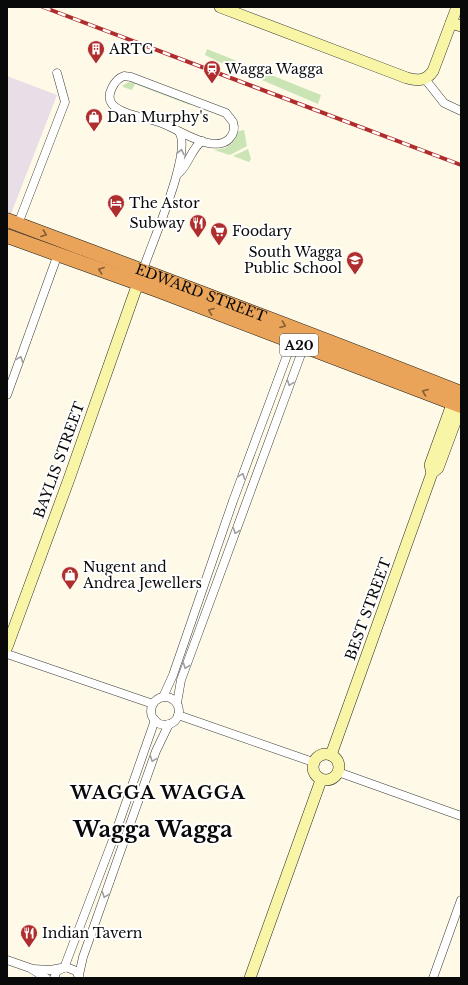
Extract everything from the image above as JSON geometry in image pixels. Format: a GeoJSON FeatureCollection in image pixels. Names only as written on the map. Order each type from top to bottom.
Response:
{"type":"FeatureCollection","features":[{"type":"Feature","properties":{"kind":"highway","name":"EDWARD STREET"},"geometry":{"type":"LineString","coordinates":[[13,222],[143,270],[249,312],[458,400]]}},
{"type":"Feature","properties":{"kind":"highway","name":"EDWARD STREET"},"geometry":{"type":"LineString","coordinates":[[7,236],[138,283],[298,344],[458,400]]}},
{"type":"Feature","properties":{"kind":"highway"},"geometry":{"type":"LineString","coordinates":[[138,283],[143,270]]}},
{"type":"Feature","properties":{"kind":"street"},"geometry":{"type":"LineString","coordinates":[[220,7],[240,10],[407,78],[419,80],[425,79],[433,71],[456,25],[457,7]]}},
{"type":"Feature","properties":{"kind":"street"},"geometry":{"type":"LineString","coordinates":[[13,222],[65,102],[57,73]]}},
{"type":"Feature","properties":{"kind":"street"},"geometry":{"type":"LineString","coordinates":[[124,76],[131,76],[224,112],[230,116],[234,129],[229,139],[218,144],[202,141],[179,132],[163,124],[115,106],[109,97],[116,81],[124,76]]}},
{"type":"Feature","properties":{"kind":"street"},"geometry":{"type":"LineString","coordinates":[[425,79],[444,103],[461,111]]}},
{"type":"Feature","properties":{"kind":"street"},"geometry":{"type":"LineString","coordinates":[[143,270],[178,174],[183,142],[179,132]]}},
{"type":"Feature","properties":{"kind":"street"},"geometry":{"type":"LineString","coordinates":[[178,174],[186,166],[195,147],[202,141]]}},
{"type":"Feature","properties":{"kind":"street"},"geometry":{"type":"LineString","coordinates":[[7,395],[58,254]]}},
{"type":"Feature","properties":{"kind":"street","name":"BAYLIS STREET"},"geometry":{"type":"LineString","coordinates":[[7,647],[69,479],[138,283]]}},
{"type":"Feature","properties":{"kind":"street"},"geometry":{"type":"LineString","coordinates":[[54,978],[57,972],[63,968],[87,911],[155,720],[152,712],[153,704],[163,697],[185,641],[233,501],[268,407],[298,344]]}},
{"type":"Feature","properties":{"kind":"street"},"geometry":{"type":"LineString","coordinates":[[79,977],[82,957],[160,741],[169,724],[178,715],[177,703],[181,680],[280,412],[298,344]]}},
{"type":"Feature","properties":{"kind":"street","name":"BEST STREET"},"geometry":{"type":"LineString","coordinates":[[331,755],[432,473],[430,465],[458,400]]}},
{"type":"Feature","properties":{"kind":"street"},"geometry":{"type":"LineString","coordinates":[[268,407],[280,412]]}},
{"type":"Feature","properties":{"kind":"street"},"geometry":{"type":"LineString","coordinates":[[251,452],[264,456]]}},
{"type":"Feature","properties":{"kind":"street"},"geometry":{"type":"LineString","coordinates":[[233,501],[245,506]]}},
{"type":"Feature","properties":{"kind":"street"},"geometry":{"type":"LineString","coordinates":[[218,546],[229,550]]}},
{"type":"Feature","properties":{"kind":"street"},"geometry":{"type":"LineString","coordinates":[[200,596],[211,599]]}},
{"type":"Feature","properties":{"kind":"street"},"geometry":{"type":"LineString","coordinates":[[185,641],[195,644]]}},
{"type":"Feature","properties":{"kind":"street"},"geometry":{"type":"LineString","coordinates":[[7,654],[153,704]]}},
{"type":"Feature","properties":{"kind":"street"},"geometry":{"type":"LineString","coordinates":[[163,697],[171,698],[177,703]]}},
{"type":"Feature","properties":{"kind":"street"},"geometry":{"type":"LineString","coordinates":[[178,715],[313,762]]}},
{"type":"Feature","properties":{"kind":"street"},"geometry":{"type":"LineString","coordinates":[[155,720],[162,724],[169,724]]}},
{"type":"Feature","properties":{"kind":"street"},"geometry":{"type":"LineString","coordinates":[[331,755],[339,764],[338,772],[333,778],[321,780],[313,771],[313,762],[318,756],[331,755]]}},
{"type":"Feature","properties":{"kind":"street"},"geometry":{"type":"LineString","coordinates":[[338,772],[461,816]]}},
{"type":"Feature","properties":{"kind":"street"},"geometry":{"type":"LineString","coordinates":[[250,978],[321,780]]}},
{"type":"Feature","properties":{"kind":"street"},"geometry":{"type":"LineString","coordinates":[[134,782],[144,786]]}},
{"type":"Feature","properties":{"kind":"street"},"geometry":{"type":"LineString","coordinates":[[119,822],[130,826]]}},
{"type":"Feature","properties":{"kind":"street"},"geometry":{"type":"LineString","coordinates":[[102,870],[112,873]]}},
{"type":"Feature","properties":{"kind":"street"},"geometry":{"type":"LineString","coordinates":[[433,978],[461,900]]}},
{"type":"Feature","properties":{"kind":"street"},"geometry":{"type":"LineString","coordinates":[[87,911],[98,915]]}},
{"type":"Feature","properties":{"kind":"street"},"geometry":{"type":"LineString","coordinates":[[7,960],[30,968],[46,978]]}},
{"type":"Feature","properties":{"kind":"street"},"geometry":{"type":"LineString","coordinates":[[30,968],[50,970],[71,968],[79,977]]}},
{"type":"Feature","properties":{"kind":"shaded area"},"geometry":{"type":"Polygon","coordinates":[[[7,76],[57,95],[11,214],[7,212],[7,76]]]}},
{"type":"Feature","properties":{"kind":"green space"},"geometry":{"type":"Polygon","coordinates":[[[207,49],[321,95],[318,104],[217,61],[205,55],[207,49]]]}},
{"type":"Feature","properties":{"kind":"green space"},"geometry":{"type":"Polygon","coordinates":[[[130,82],[136,82],[191,102],[190,105],[135,84],[132,90],[123,87],[123,85],[130,82]]]}},
{"type":"Feature","properties":{"kind":"green space"},"geometry":{"type":"Polygon","coordinates":[[[244,130],[247,146],[230,155],[214,150],[225,148],[232,143],[239,131],[244,130]]]}},
{"type":"Feature","properties":{"kind":"green space"},"geometry":{"type":"Polygon","coordinates":[[[248,149],[251,159],[249,162],[233,156],[248,149]]]}},
{"type":"Feature","properties":{"kind":"railway"},"geometry":{"type":"LineString","coordinates":[[43,7],[461,165]]}},
{"type":"Feature","properties":{"kind":"place","name":"ARTC"},"geometry":{"type":"Point","coordinates":[96,64]}},
{"type":"Feature","properties":{"kind":"place","name":"Wagga Wagga"},"geometry":{"type":"Point","coordinates":[212,84]}},
{"type":"Feature","properties":{"kind":"place","name":"Dan Murphy's"},"geometry":{"type":"Point","coordinates":[94,132]}},
{"type":"Feature","properties":{"kind":"place","name":"The Astor"},"geometry":{"type":"Point","coordinates":[116,218]}},
{"type":"Feature","properties":{"kind":"place","name":"Subway"},"geometry":{"type":"Point","coordinates":[198,238]}},
{"type":"Feature","properties":{"kind":"place","name":"Foodary"},"geometry":{"type":"Point","coordinates":[219,246]}},
{"type":"Feature","properties":{"kind":"place","name":"South Wagga Public School"},"geometry":{"type":"Point","coordinates":[355,275]}},
{"type":"Feature","properties":{"kind":"place","name":"Nugent and Andrea Jewellers"},"geometry":{"type":"Point","coordinates":[70,590]}},
{"type":"Feature","properties":{"kind":"place","name":"Indian Tavern"},"geometry":{"type":"Point","coordinates":[29,948]}},
{"type":"Feature","properties":{"kind":"district","name":"WAGGA WAGGA"},"geometry":{"type":"Point","coordinates":[158,793]}},
{"type":"Feature","properties":{"kind":"district","name":"Wagga Wagga"},"geometry":{"type":"Point","coordinates":[153,829]}}]}
